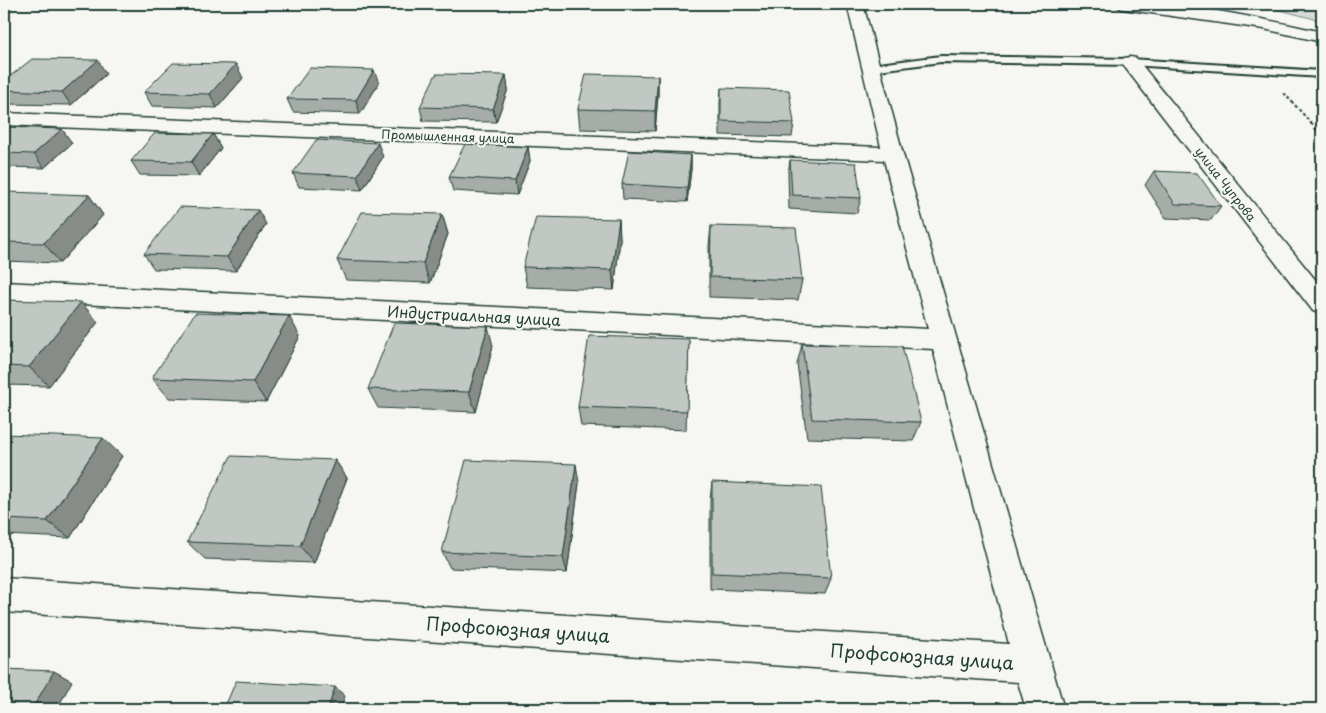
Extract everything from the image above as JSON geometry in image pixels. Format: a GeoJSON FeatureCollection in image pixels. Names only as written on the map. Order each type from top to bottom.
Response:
{"type":"FeatureCollection","features":[{"type":"Feature","properties":{"kind":"street"},"geometry":{"type":"LineString","coordinates":[[855,4],[893,154],[1045,709]]}},
{"type":"Feature","properties":{"kind":"street"},"geometry":{"type":"LineString","coordinates":[[1122,4],[1264,24],[1322,37]]}},
{"type":"Feature","properties":{"kind":"street","name":"улица Чупрова"},"geometry":{"type":"LineString","coordinates":[[1130,62],[1322,305]]}},
{"type":"Feature","properties":{"kind":"street","name":"Промышленная улица"},"geometry":{"type":"LineString","coordinates":[[4,118],[893,154]]}},
{"type":"Feature","properties":{"kind":"street","name":"Индустриальная улица"},"geometry":{"type":"LineString","coordinates":[[4,290],[944,340]]}},
{"type":"Feature","properties":{"kind":"street","name":"Профсоюзная улица"},"geometry":{"type":"LineString","coordinates":[[4,595],[1033,664]]}},
{"type":"Feature","properties":{"kind":"lane"},"geometry":{"type":"LineString","coordinates":[[871,68],[941,59],[1130,62],[1322,74]]}},
{"type":"Feature","properties":{"kind":"path"},"geometry":{"type":"LineString","coordinates":[[1262,70],[1322,135]]}},
{"type":"Feature","properties":{"kind":"shaded area"},"geometry":{"type":"Polygon","coordinates":[[[1227,4],[1322,4],[1322,21],[1276,9],[1227,4]]]}},
{"type":"Feature","properties":{"kind":"building"},"geometry":{"type":"Polygon","coordinates":[[[32,59],[98,60],[62,92],[4,90],[4,81],[32,59]]]}},
{"type":"Feature","properties":{"kind":"building"},"geometry":{"type":"Polygon","coordinates":[[[173,63],[236,64],[210,94],[144,92],[173,63]]]}},
{"type":"Feature","properties":{"kind":"building"},"geometry":{"type":"Polygon","coordinates":[[[310,68],[374,70],[356,100],[287,99],[310,68]]]}},
{"type":"Feature","properties":{"kind":"building"},"geometry":{"type":"Polygon","coordinates":[[[436,74],[506,75],[493,109],[420,107],[436,74]]]}},
{"type":"Feature","properties":{"kind":"building"},"geometry":{"type":"Polygon","coordinates":[[[586,74],[658,76],[655,111],[578,109],[586,74]]]}},
{"type":"Feature","properties":{"kind":"building"},"geometry":{"type":"Polygon","coordinates":[[[721,88],[789,90],[794,123],[721,121],[721,88]]]}},
{"type":"Feature","properties":{"kind":"building"},"geometry":{"type":"Polygon","coordinates":[[[4,127],[62,129],[34,154],[4,153],[4,127]]]}},
{"type":"Feature","properties":{"kind":"building"},"geometry":{"type":"Polygon","coordinates":[[[155,133],[213,134],[191,162],[131,161],[155,133]]]}},
{"type":"Feature","properties":{"kind":"building"},"geometry":{"type":"Polygon","coordinates":[[[316,140],[378,143],[357,176],[293,173],[316,140]]]}},
{"type":"Feature","properties":{"kind":"building"},"geometry":{"type":"Polygon","coordinates":[[[465,144],[528,147],[515,181],[449,177],[465,144]]]}},
{"type":"Feature","properties":{"kind":"building"},"geometry":{"type":"Polygon","coordinates":[[[629,151],[691,155],[687,188],[622,184],[629,151]]]}},
{"type":"Feature","properties":{"kind":"building"},"geometry":{"type":"Polygon","coordinates":[[[790,160],[856,163],[861,198],[792,195],[790,160]]]}},
{"type":"Feature","properties":{"kind":"building"},"geometry":{"type":"Polygon","coordinates":[[[1154,171],[1197,173],[1221,206],[1175,204],[1154,171]]]}},
{"type":"Feature","properties":{"kind":"building"},"geometry":{"type":"Polygon","coordinates":[[[8,192],[89,195],[44,243],[4,242],[4,197],[8,192]]]}},
{"type":"Feature","properties":{"kind":"building"},"geometry":{"type":"Polygon","coordinates":[[[180,207],[258,210],[227,257],[144,254],[180,207]]]}},
{"type":"Feature","properties":{"kind":"building"},"geometry":{"type":"Polygon","coordinates":[[[362,212],[442,214],[423,263],[337,260],[362,212]]]}},
{"type":"Feature","properties":{"kind":"building"},"geometry":{"type":"Polygon","coordinates":[[[536,217],[619,219],[612,270],[523,267],[536,217]]]}},
{"type":"Feature","properties":{"kind":"building"},"geometry":{"type":"Polygon","coordinates":[[[711,226],[796,228],[802,280],[710,277],[711,226]]]}},
{"type":"Feature","properties":{"kind":"building"},"geometry":{"type":"Polygon","coordinates":[[[4,300],[81,302],[29,367],[4,366],[4,300]]]}},
{"type":"Feature","properties":{"kind":"building"},"geometry":{"type":"Polygon","coordinates":[[[195,313],[289,316],[253,382],[152,378],[195,313]]]}},
{"type":"Feature","properties":{"kind":"building"},"geometry":{"type":"Polygon","coordinates":[[[394,323],[488,326],[469,392],[368,389],[394,323]]]}},
{"type":"Feature","properties":{"kind":"building"},"geometry":{"type":"Polygon","coordinates":[[[589,336],[689,339],[687,411],[578,407],[589,336]]]}},
{"type":"Feature","properties":{"kind":"building"},"geometry":{"type":"Polygon","coordinates":[[[802,344],[902,346],[921,422],[812,419],[802,344]]]}},
{"type":"Feature","properties":{"kind":"building"},"geometry":{"type":"Polygon","coordinates":[[[4,434],[103,438],[47,521],[4,519],[4,434]]]}},
{"type":"Feature","properties":{"kind":"building"},"geometry":{"type":"Polygon","coordinates":[[[231,456],[335,460],[300,546],[187,542],[231,456]]]}},
{"type":"Feature","properties":{"kind":"building"},"geometry":{"type":"Polygon","coordinates":[[[466,460],[576,464],[563,557],[442,552],[466,460]]]}},
{"type":"Feature","properties":{"kind":"building"},"geometry":{"type":"Polygon","coordinates":[[[712,482],[821,487],[831,578],[712,573],[712,482]]]}},
{"type":"Feature","properties":{"kind":"building"},"geometry":{"type":"Polygon","coordinates":[[[4,669],[54,671],[32,709],[4,709],[4,669]]]}},
{"type":"Feature","properties":{"kind":"building"},"geometry":{"type":"Polygon","coordinates":[[[236,681],[335,687],[328,709],[224,709],[236,681]]]}},
{"type":"Feature","properties":{"kind":"building"},"geometry":{"type":"Polygon","coordinates":[[[534,704],[636,708],[636,709],[533,709],[534,704]]]}}]}
